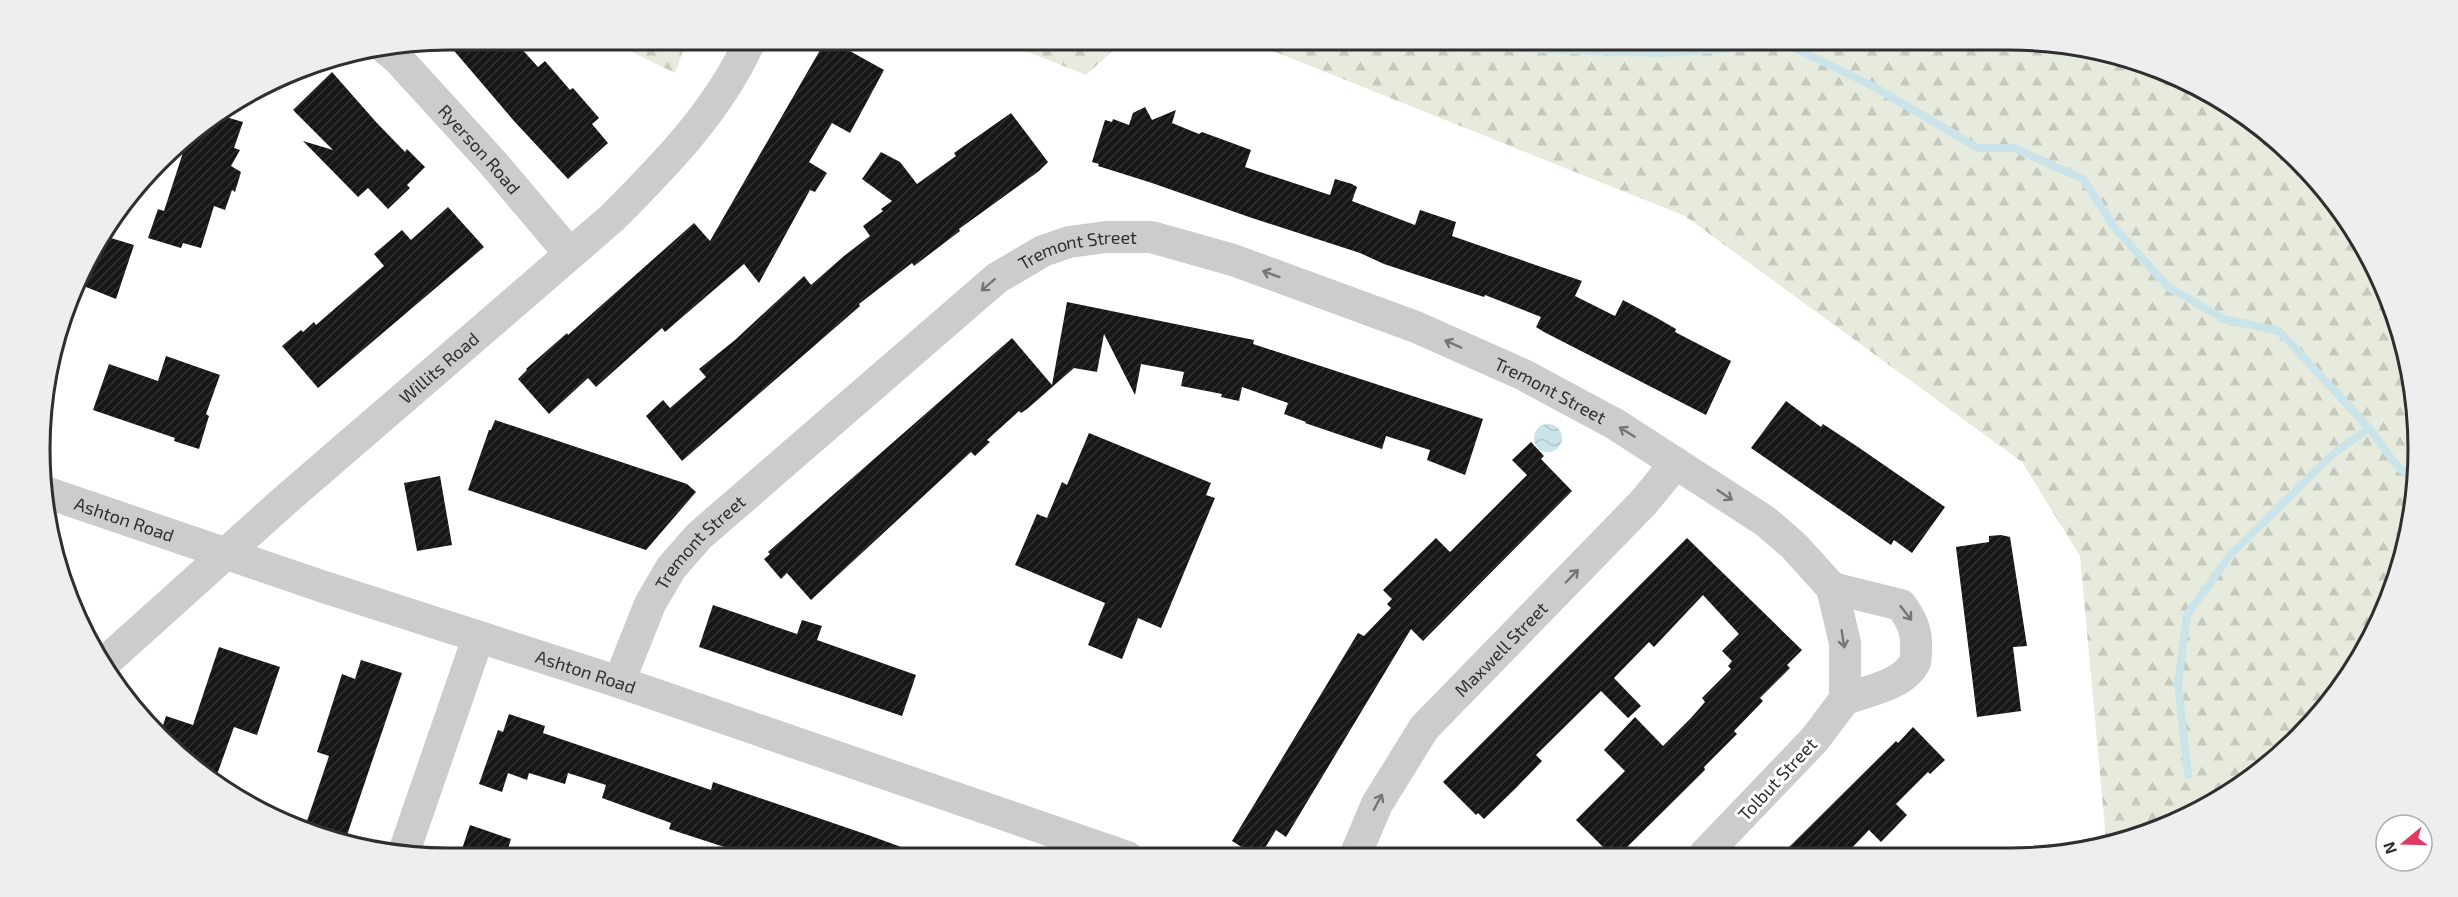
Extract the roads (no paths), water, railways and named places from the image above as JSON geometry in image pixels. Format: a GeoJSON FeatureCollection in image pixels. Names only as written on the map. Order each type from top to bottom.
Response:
{"type":"FeatureCollection","features":[{"type":"Feature","properties":{"kind":"street","name":"Willits Road"},"geometry":{"type":"LineString","coordinates":[[109,658],[226,553],[612,218],[663,167],[708,110],[744,50]]}},
{"type":"Feature","properties":{"kind":"street","name":"Ryerson Road"},"geometry":{"type":"LineString","coordinates":[[392,54],[493,164],[570,254]]}},
{"type":"Feature","properties":{"kind":"street","name":"Tremont Street"},"geometry":{"type":"LineString","coordinates":[[619,682],[650,604],[671,568],[699,536],[997,278],[1043,251],[1069,242],[1106,237],[1151,237],[1255,268],[1416,327],[1524,375],[1615,424],[1676,463]]}},
{"type":"Feature","properties":{"kind":"street"},"geometry":{"type":"LineString","coordinates":[[1676,463],[1765,521],[1794,546],[1832,588],[1845,643],[1845,699],[1886,685],[1905,675],[1915,661],[1917,637],[1912,621],[1901,605],[1832,588]]}},
{"type":"Feature","properties":{"kind":"street","name":"Maxwell Street"},"geometry":{"type":"LineString","coordinates":[[1358,848],[1377,804],[1424,728],[1644,502],[1676,463]]}},
{"type":"Feature","properties":{"kind":"street","name":"Ashton Road"},"geometry":{"type":"LineString","coordinates":[[52,494],[478,638],[619,682],[1098,848]]}},
{"type":"Feature","properties":{"kind":"street"},"geometry":{"type":"LineString","coordinates":[[406,845],[478,638]]}},
{"type":"Feature","properties":{"kind":"street","name":"Tolbut Street"},"geometry":{"type":"LineString","coordinates":[[1711,848],[1815,739],[1845,699]]}},
{"type":"Feature","properties":{"kind":"water"},"geometry":{"type":"Polygon","coordinates":[[[1548,424],[1558,428],[1562,438],[1558,448],[1548,452],[1538,448],[1534,438],[1538,428],[1548,424]]]}},
{"type":"Feature","properties":{"kind":"waterway"},"geometry":{"type":"LineString","coordinates":[[1576,50],[1660,53],[1708,50]]}},
{"type":"Feature","properties":{"kind":"waterway"},"geometry":{"type":"LineString","coordinates":[[1798,50],[1869,84],[1978,148],[2014,148],[2083,179],[2115,228],[2168,287],[2224,319],[2279,331],[2369,428],[2397,466],[2408,475]]}},
{"type":"Feature","properties":{"kind":"waterway"},"geometry":{"type":"LineString","coordinates":[[2188,775],[2178,684],[2187,615],[2230,555],[2333,454],[2369,428]]}}]}
